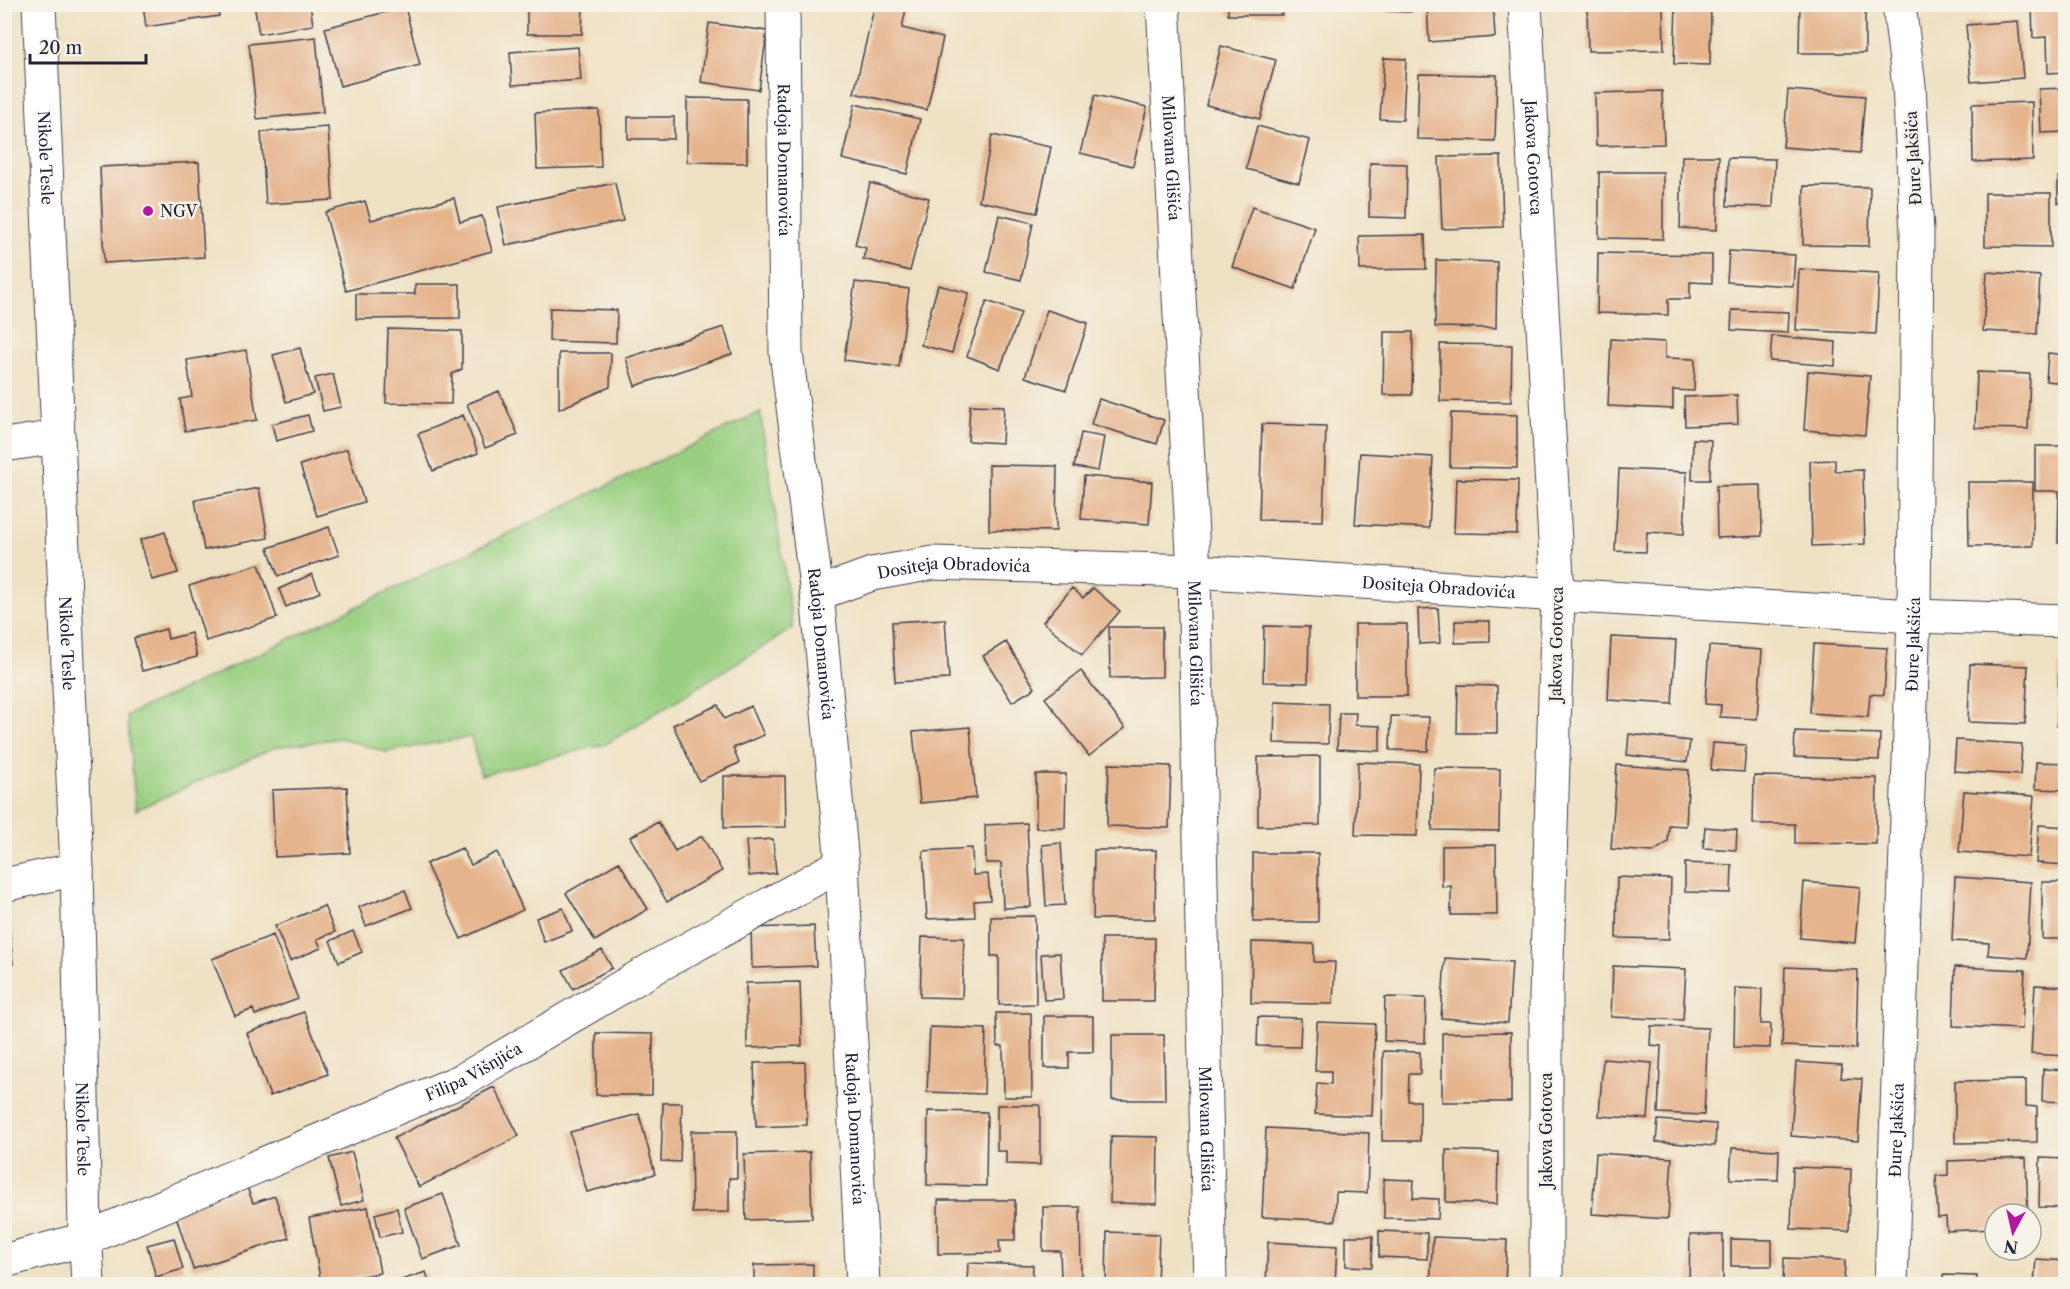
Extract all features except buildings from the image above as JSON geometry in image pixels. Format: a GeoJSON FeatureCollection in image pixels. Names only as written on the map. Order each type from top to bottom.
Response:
{"type":"FeatureCollection","features":[{"type":"Feature","properties":{"kind":"street","name":"Nikole Tesle"},"geometry":{"type":"LineString","coordinates":[[39,4],[77,869],[85,1239],[88,1284]]}},
{"type":"Feature","properties":{"kind":"street","name":"Radoja Domanovića"},"geometry":{"type":"LineString","coordinates":[[783,4],[786,352],[817,594],[842,864],[863,1284]]}},
{"type":"Feature","properties":{"kind":"street","name":"Milovana Glišića"},"geometry":{"type":"LineString","coordinates":[[1163,4],[1194,571],[1210,1284]]}},
{"type":"Feature","properties":{"kind":"street","name":"Jakova Gotovca"},"geometry":{"type":"LineString","coordinates":[[1525,4],[1558,595],[1546,995],[1546,1284]]}},
{"type":"Feature","properties":{"kind":"street","name":"Đure Jakšića"},"geometry":{"type":"LineString","coordinates":[[1891,1284],[1914,616],[1917,232],[1909,86],[1899,4]]}},
{"type":"Feature","properties":{"kind":"street"},"geometry":{"type":"LineString","coordinates":[[4,445],[58,437]]}},
{"type":"Feature","properties":{"kind":"street","name":"Dositeja Obradovića"},"geometry":{"type":"LineString","coordinates":[[817,594],[872,574],[933,563],[1194,571],[1914,616],[2066,621]]}},
{"type":"Feature","properties":{"kind":"street","name":"Filipa Višnjića"},"geometry":{"type":"LineString","coordinates":[[4,1261],[85,1239],[463,1080],[659,965],[842,864]]}},
{"type":"Feature","properties":{"kind":"street"},"geometry":{"type":"LineString","coordinates":[[4,885],[77,869]]}},
{"type":"Feature","properties":{"kind":"green space"},"geometry":{"type":"Polygon","coordinates":[[[760,412],[793,628],[606,744],[481,775],[471,737],[385,752],[341,738],[275,747],[136,810],[127,715],[215,675],[760,412]]]}},
{"type":"Feature","properties":{"kind":"place","name":"NGV"},"geometry":{"type":"Point","coordinates":[148,211]}}]}
